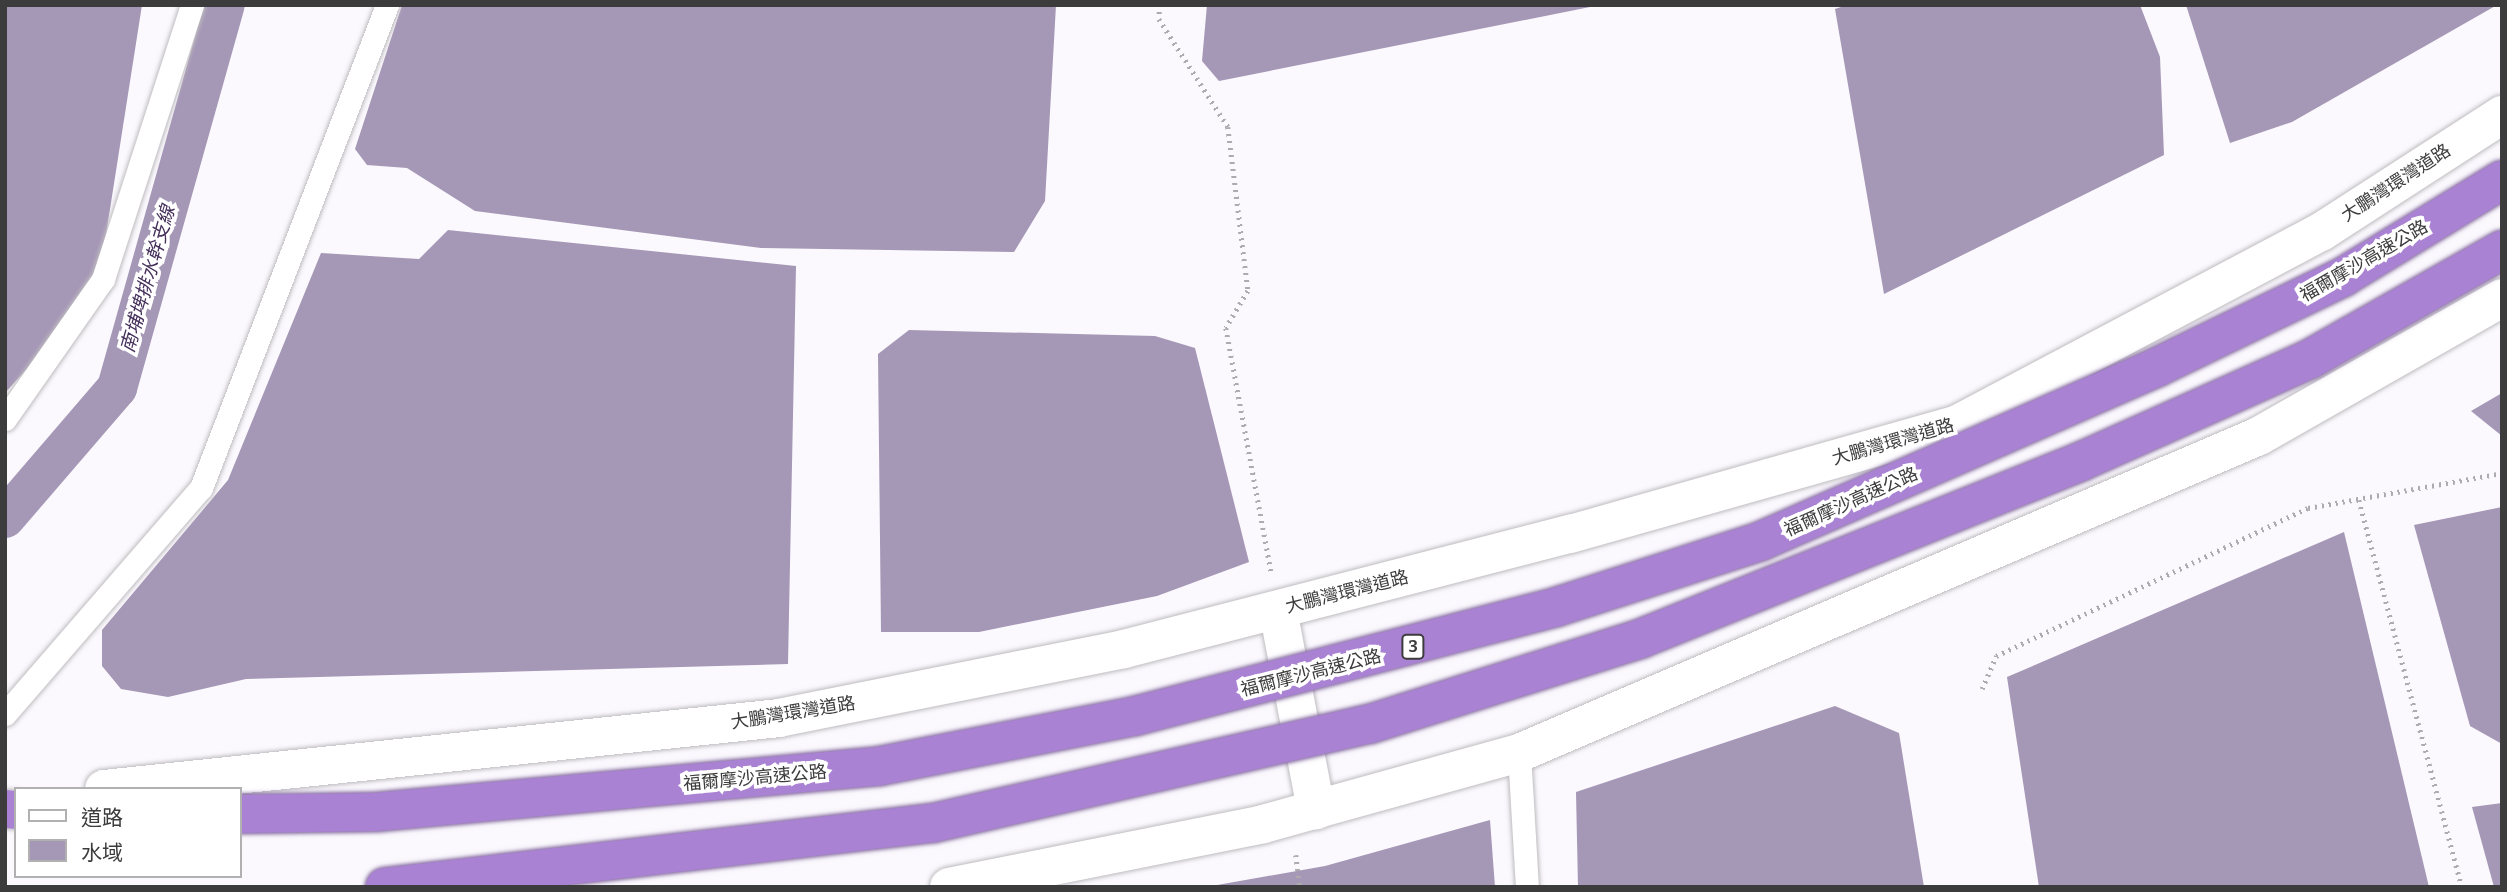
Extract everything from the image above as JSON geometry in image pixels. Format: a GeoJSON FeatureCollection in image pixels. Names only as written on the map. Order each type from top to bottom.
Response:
{"type":"FeatureCollection","features":[{"type":"Feature","properties":{"kind":"highway","name":"福爾摩沙高速公路"},"geometry":{"type":"LineString","coordinates":[[242,814],[376,812],[880,766],[1135,716],[1556,607],[1761,541],[2157,367],[2343,277],[2502,180]]}},
{"type":"Feature","properties":{"kind":"highway"},"geometry":{"type":"LineString","coordinates":[[385,887],[933,824],[1370,724],[1642,638],[2082,461],[2310,359],[2502,250]]}},
{"type":"Feature","properties":{"kind":"street","name":"大鵬灣環灣道路"},"geometry":{"type":"LineString","coordinates":[[123,787],[779,718],[1124,649],[1278,610],[1958,424],[2321,232],[2502,115]]}},
{"type":"Feature","properties":{"kind":"street"},"geometry":{"type":"LineString","coordinates":[[948,887],[1316,810],[1518,753],[2259,436],[2502,298]]}},
{"type":"Feature","properties":{"kind":"street"},"geometry":{"type":"LineString","coordinates":[[1278,610],[1316,810]]}},
{"type":"Feature","properties":{"kind":"lane"},"geometry":{"type":"LineString","coordinates":[[5,419],[103,279],[192,5]]}},
{"type":"Feature","properties":{"kind":"lane"},"geometry":{"type":"LineString","coordinates":[[5,714],[201,488],[387,5]]}},
{"type":"Feature","properties":{"kind":"lane"},"geometry":{"type":"LineString","coordinates":[[1518,753],[1528,887]]}},
{"type":"Feature","properties":{"kind":"path"},"geometry":{"type":"LineString","coordinates":[[1160,5],[1159,19],[1228,127],[1248,291],[1226,328],[1278,610]]}},
{"type":"Feature","properties":{"kind":"path"},"geometry":{"type":"LineString","coordinates":[[1982,689],[1996,656],[2308,508],[2502,473]]}},
{"type":"Feature","properties":{"kind":"path"},"geometry":{"type":"LineString","coordinates":[[2359,500],[2462,887]]}},
{"type":"Feature","properties":{"kind":"water"},"geometry":{"type":"Polygon","coordinates":[[[5,5],[142,5],[97,292],[5,393],[5,5]]]}},
{"type":"Feature","properties":{"kind":"water"},"geometry":{"type":"Polygon","coordinates":[[[402,5],[1056,5],[1045,201],[1014,252],[761,248],[475,211],[407,168],[367,165],[355,149],[402,5]]]}},
{"type":"Feature","properties":{"kind":"water"},"geometry":{"type":"Polygon","coordinates":[[[1207,5],[1600,5],[1219,81],[1202,61],[1207,5]]]}},
{"type":"Feature","properties":{"kind":"water"},"geometry":{"type":"Polygon","coordinates":[[[1847,5],[2140,5],[2160,57],[2164,155],[1884,294],[1835,9],[1847,5]]]}},
{"type":"Feature","properties":{"kind":"water"},"geometry":{"type":"Polygon","coordinates":[[[2186,5],[2497,5],[2292,122],[2230,143],[2186,5]]]}},
{"type":"Feature","properties":{"kind":"water"},"geometry":{"type":"Polygon","coordinates":[[[448,230],[796,266],[788,664],[246,679],[168,697],[121,689],[102,666],[102,630],[228,480],[321,253],[419,259],[448,230]]]}},
{"type":"Feature","properties":{"kind":"water"},"geometry":{"type":"Polygon","coordinates":[[[909,330],[1155,336],[1195,348],[1249,562],[1157,596],[979,632],[881,632],[878,354],[909,330]]]}},
{"type":"Feature","properties":{"kind":"water"},"geometry":{"type":"Polygon","coordinates":[[[2502,393],[2502,436],[2471,411],[2502,393]]]}},
{"type":"Feature","properties":{"kind":"water"},"geometry":{"type":"Polygon","coordinates":[[[2502,507],[2502,744],[2470,726],[2414,525],[2502,507]]]}},
{"type":"Feature","properties":{"kind":"water"},"geometry":{"type":"Polygon","coordinates":[[[2344,532],[2429,887],[2039,887],[2007,677],[2344,532]]]}},
{"type":"Feature","properties":{"kind":"water"},"geometry":{"type":"Polygon","coordinates":[[[1835,706],[1899,733],[1924,887],[1578,887],[1576,792],[1835,706]]]}},
{"type":"Feature","properties":{"kind":"water"},"geometry":{"type":"Polygon","coordinates":[[[2502,803],[2502,887],[2494,887],[2472,807],[2502,803]]]}},
{"type":"Feature","properties":{"kind":"water"},"geometry":{"type":"Polygon","coordinates":[[[1490,820],[1495,887],[1206,887],[1325,866],[1490,820]]]}},
{"type":"Feature","properties":{"kind":"waterway","name":"南埔埤排水幹支線"},"geometry":{"type":"LineString","coordinates":[[5,518],[117,388],[225,5]]}}]}
